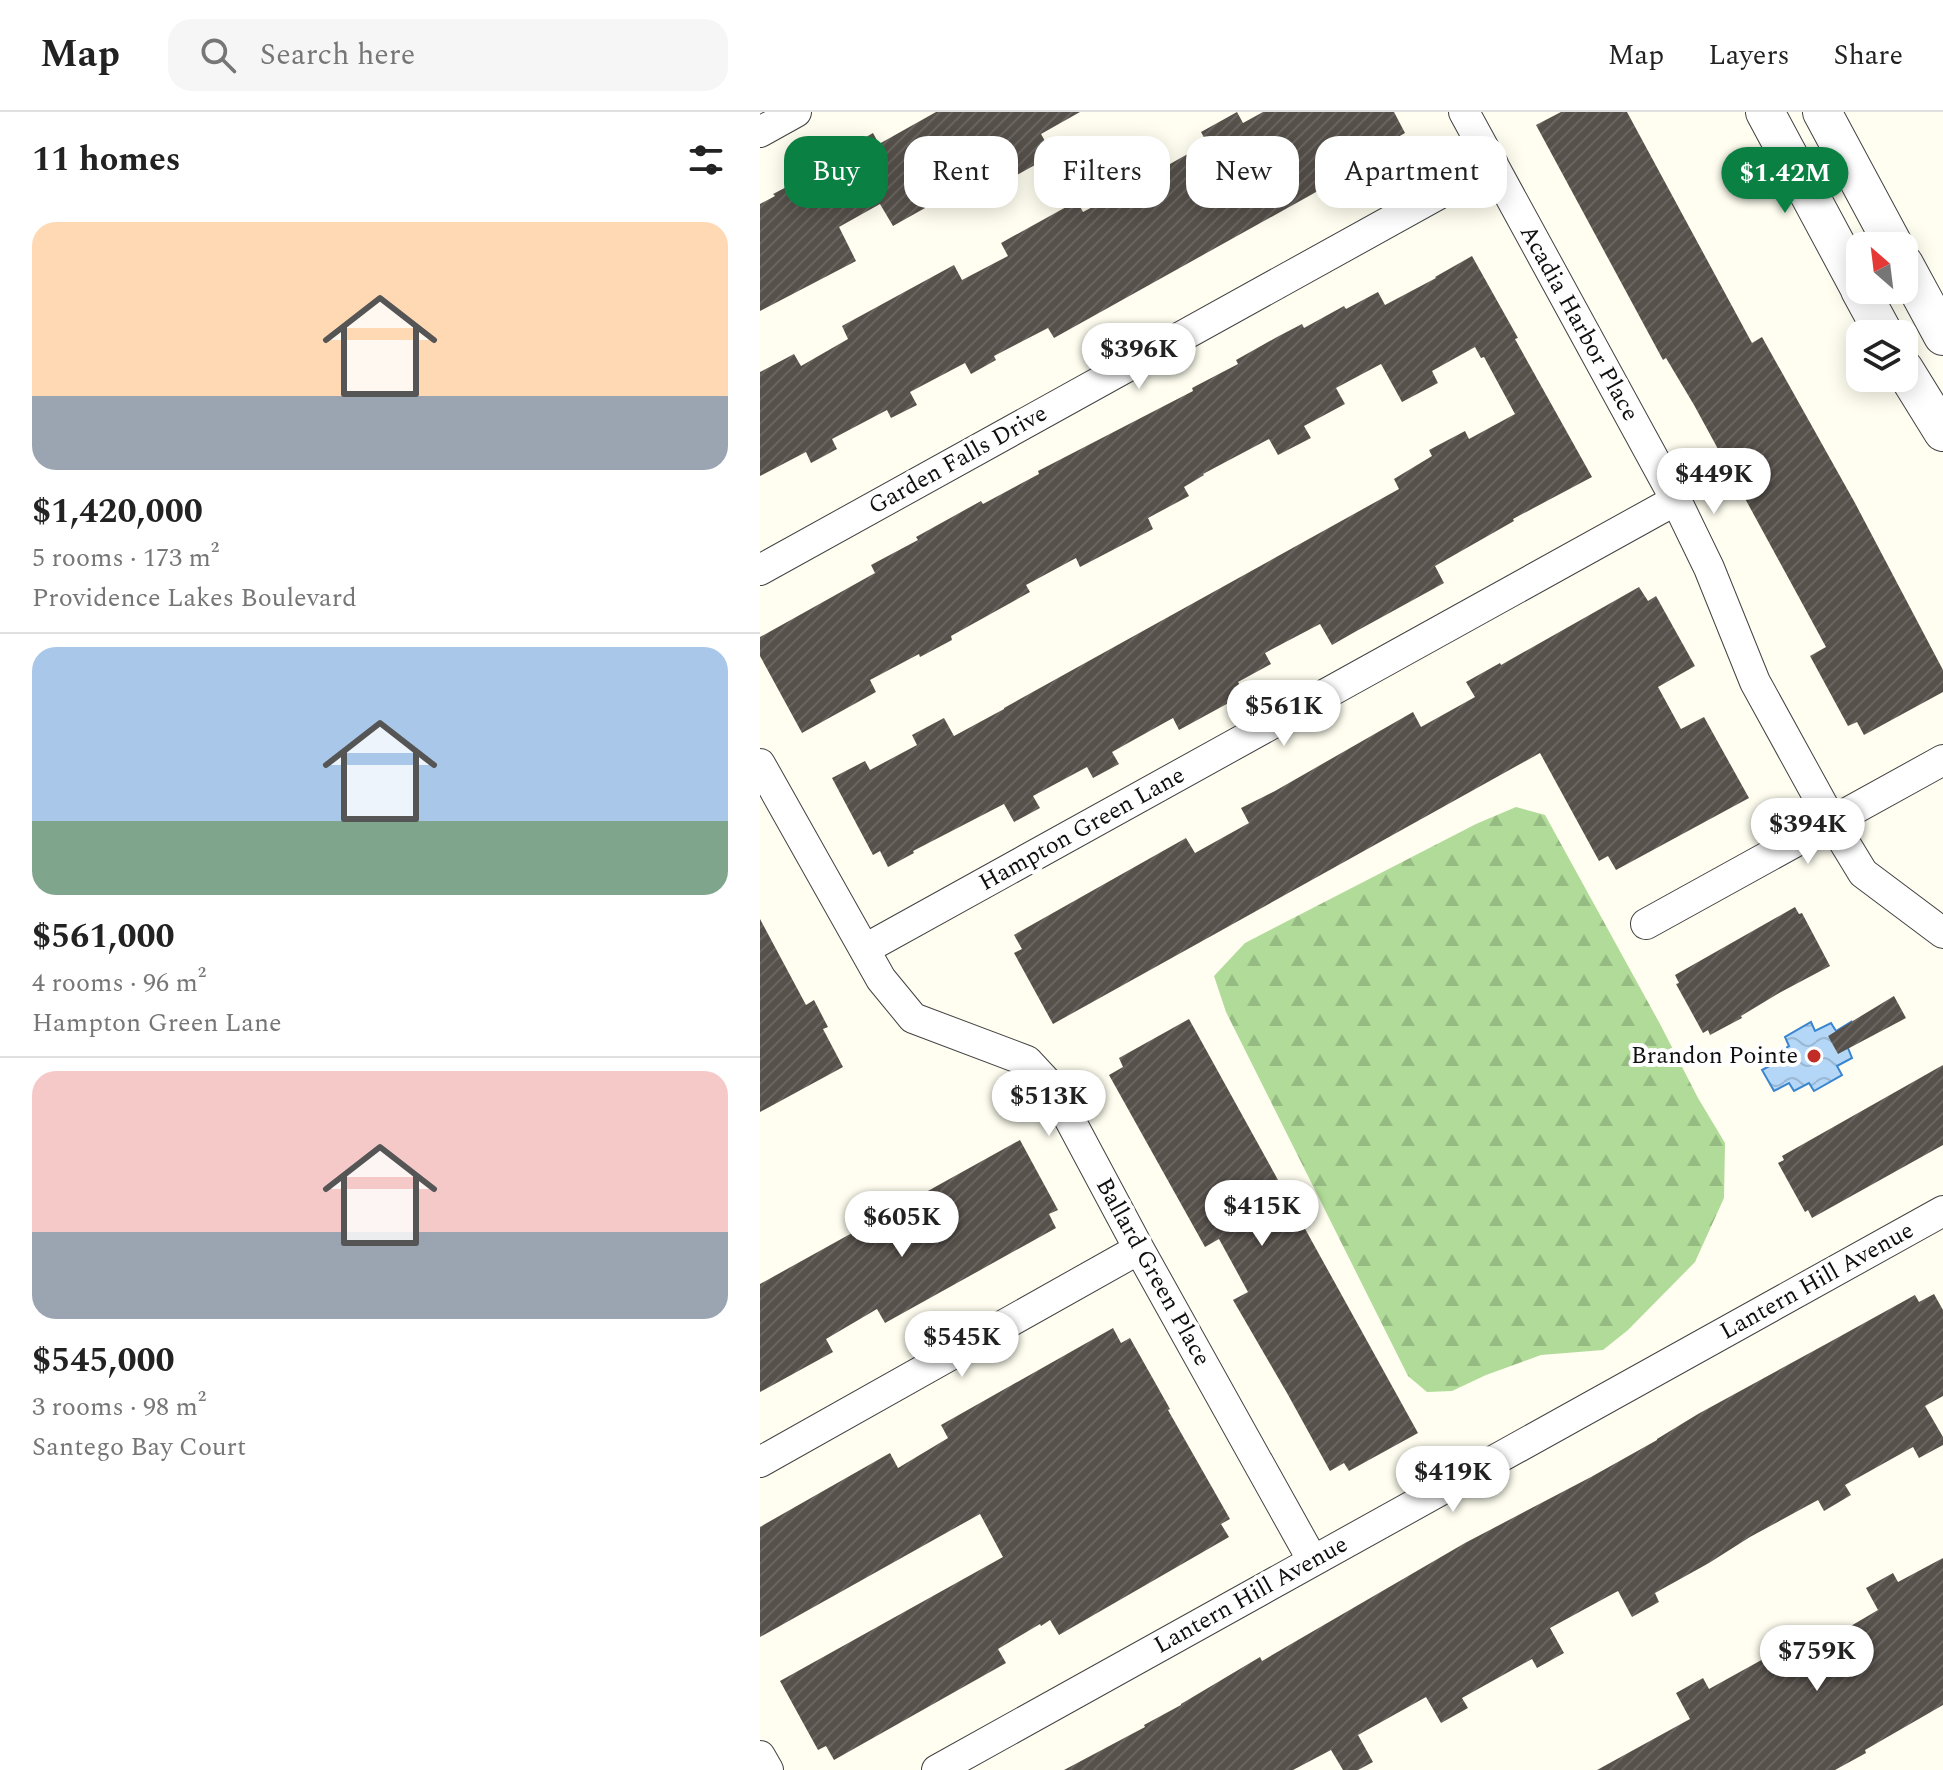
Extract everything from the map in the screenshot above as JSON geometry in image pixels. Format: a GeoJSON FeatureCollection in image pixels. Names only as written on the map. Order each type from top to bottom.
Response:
{"type":"FeatureCollection","features":[{"type":"Feature","properties":{"kind":"street"},"geometry":{"type":"LineString","coordinates":[[760,132],[796,112]]}},
{"type":"Feature","properties":{"kind":"street","name":"Acadia Harbor Place"},"geometry":{"type":"LineString","coordinates":[[1464,112],[1477,136]]}},
{"type":"Feature","properties":{"kind":"street"},"geometry":{"type":"LineString","coordinates":[[1765,112],[1846,264]]}},
{"type":"Feature","properties":{"kind":"street"},"geometry":{"type":"LineString","coordinates":[[1822,112],[1886,232]]}},
{"type":"Feature","properties":{"kind":"street","name":"Acadia Harbor Place"},"geometry":{"type":"LineString","coordinates":[[1507,190],[1676,500],[1709,568],[1755,682],[1832,822],[1863,873],[1943,933]]}},
{"type":"Feature","properties":{"kind":"street","name":"Garden Falls Drive"},"geometry":{"type":"LineString","coordinates":[[760,570],[1414,208]]}},
{"type":"Feature","properties":{"kind":"street"},"geometry":{"type":"LineString","coordinates":[[1918,290],[1943,336]]}},
{"type":"Feature","properties":{"kind":"street"},"geometry":{"type":"LineString","coordinates":[[1918,392],[1943,432]]}},
{"type":"Feature","properties":{"kind":"street","name":"Hampton Green Lane"},"geometry":{"type":"LineString","coordinates":[[865,949],[1676,500]]}},
{"type":"Feature","properties":{"kind":"street"},"geometry":{"type":"LineString","coordinates":[[1646,924],[1943,760]]}},
{"type":"Feature","properties":{"kind":"street","name":"Ballard Green Place"},"geometry":{"type":"LineString","coordinates":[[760,764],[881,979],[913,1018],[1027,1061],[1054,1090],[1313,1561]]}},
{"type":"Feature","properties":{"kind":"street","name":"Lantern Hill Avenue"},"geometry":{"type":"LineString","coordinates":[[937,1770],[1943,1211]]}},
{"type":"Feature","properties":{"kind":"street"},"geometry":{"type":"LineString","coordinates":[[760,1462],[1139,1249]]}},
{"type":"Feature","properties":{"kind":"street"},"geometry":{"type":"LineString","coordinates":[[760,1756],[768,1770]]}},
{"type":"Feature","properties":{"kind":"green space"},"geometry":{"type":"Polygon","coordinates":[[[1516,807],[1545,815],[1725,1143],[1724,1198],[1695,1262],[1628,1330],[1603,1350],[1541,1355],[1452,1391],[1427,1392],[1408,1376],[1226,1012],[1214,976],[1245,943],[1476,824],[1516,807]]]}},
{"type":"Feature","properties":{"kind":"water","name":"Brandon Pointe"},"geometry":{"type":"Polygon","coordinates":[[[1811,1022],[1815,1031],[1831,1023],[1836,1031],[1851,1022],[1848,1048],[1852,1058],[1837,1066],[1842,1075],[1814,1091],[1809,1083],[1794,1091],[1789,1083],[1774,1091],[1762,1070],[1779,1061],[1775,1054],[1789,1046],[1785,1037],[1811,1022]]]}},
{"type":"Feature","properties":{"kind":"building"},"geometry":{"type":"Polygon","coordinates":[[[936,112],[1080,112],[1042,136],[1034,136],[1034,166],[1018,174],[1018,136],[904,136],[904,208],[925,208],[893,226],[882,208],[888,208],[888,139],[936,112]]]}},
{"type":"Feature","properties":{"kind":"building"},"geometry":{"type":"Polygon","coordinates":[[[1237,112],[1243,123],[1263,112],[1394,112],[1405,133],[1400,136],[1315,136],[1315,193],[1299,201],[1299,136],[1203,136],[1201,132],[1237,112]]]}},
{"type":"Feature","properties":{"kind":"building"},"geometry":{"type":"Polygon","coordinates":[[[1561,112],[1627,112],[1752,343],[1762,337],[1855,503],[1943,670],[1943,692],[1864,735],[1857,722],[1848,726],[1810,656],[1826,647],[1694,405],[1666,358],[1663,360],[1536,125],[1561,112]]]}},
{"type":"Feature","properties":{"kind":"building"},"geometry":{"type":"Polygon","coordinates":[[[1186,155],[1186,208],[1287,208],[1054,338],[1048,328],[994,356],[996,360],[971,374],[965,363],[910,392],[917,405],[891,418],[887,410],[832,439],[837,449],[811,463],[806,452],[760,476],[760,372],[794,354],[801,366],[848,339],[842,326],[954,265],[962,280],[1008,256],[1001,243],[1064,208],[1081,208],[1083,212],[1090,208],[1170,208],[1170,164],[1186,155]]]}},
{"type":"Feature","properties":{"kind":"building"},"geometry":{"type":"Polygon","coordinates":[[[784,188],[784,208],[873,208],[839,227],[856,261],[760,311],[760,204],[775,196],[773,194],[784,188]]]}},
{"type":"Feature","properties":{"kind":"building"},"geometry":{"type":"Polygon","coordinates":[[[1472,256],[1592,477],[1513,519],[1435,566],[1444,583],[1332,645],[1320,624],[1265,653],[1271,664],[1238,682],[1245,694],[1179,730],[1173,718],[1112,752],[1119,764],[1093,778],[1087,767],[1033,796],[1040,808],[1014,822],[1004,804],[888,867],[880,851],[873,855],[832,778],[865,761],[870,770],[917,745],[912,735],[944,718],[954,736],[1399,489],[1394,479],[1432,456],[1429,450],[1465,431],[1469,439],[1515,414],[1484,357],[1481,358],[1475,347],[1432,371],[1438,383],[1402,402],[1381,364],[1336,388],[1345,404],[1304,426],[1311,438],[1278,455],[1269,439],[1203,474],[1184,487],[1189,496],[1148,518],[1153,529],[1080,567],[1076,558],[1026,585],[1030,592],[951,636],[952,640],[870,680],[876,692],[802,733],[760,656],[760,637],[875,573],[871,565],[918,540],[916,537],[1193,391],[1192,388],[1238,364],[1236,360],[1277,337],[1302,324],[1304,328],[1378,292],[1385,305],[1472,256]]]}},
{"type":"Feature","properties":{"kind":"building"},"geometry":{"type":"Polygon","coordinates":[[[1639,587],[1648,601],[1656,596],[1695,666],[1658,687],[1681,729],[1704,717],[1749,798],[1616,870],[1608,856],[1599,861],[1540,753],[1053,1024],[1014,953],[1022,949],[1014,935],[1186,838],[1195,853],[1249,823],[1241,808],[1413,712],[1421,727],[1475,697],[1466,682],[1639,587]]]}},
{"type":"Feature","properties":{"kind":"building"},"geometry":{"type":"Polygon","coordinates":[[[1795,907],[1799,914],[1802,913],[1830,966],[1710,1035],[1708,1030],[1703,1033],[1676,984],[1679,983],[1675,975],[1795,907]]]}},
{"type":"Feature","properties":{"kind":"building"},"geometry":{"type":"Polygon","coordinates":[[[760,919],[806,1005],[814,1000],[828,1027],[823,1029],[843,1067],[760,1112],[760,919]]]}},
{"type":"Feature","properties":{"kind":"building"},"geometry":{"type":"Polygon","coordinates":[[[1894,996],[1906,1018],[1838,1054],[1828,1036],[1894,996]]]}},
{"type":"Feature","properties":{"kind":"building"},"geometry":{"type":"Polygon","coordinates":[[[1189,1019],[1418,1433],[1349,1471],[1344,1463],[1330,1471],[1233,1300],[1248,1292],[1219,1239],[1205,1247],[1109,1075],[1123,1067],[1119,1058],[1189,1019]]]}},
{"type":"Feature","properties":{"kind":"building"},"geometry":{"type":"Polygon","coordinates":[[[1943,1065],[1943,1145],[1812,1218],[1808,1210],[1805,1212],[1778,1163],[1784,1160],[1782,1156],[1943,1065]]]}},
{"type":"Feature","properties":{"kind":"building"},"geometry":{"type":"Polygon","coordinates":[[[1020,1140],[1058,1210],[1049,1214],[1056,1228],[885,1323],[877,1309],[826,1339],[833,1352],[760,1392],[760,1284],[1020,1140]]]}},
{"type":"Feature","properties":{"kind":"building"},"geometry":{"type":"Polygon","coordinates":[[[1934,1294],[1943,1310],[1943,1396],[1925,1406],[1943,1437],[1943,1445],[1919,1458],[1913,1447],[1845,1485],[1851,1495],[1824,1511],[1818,1500],[1750,1537],[1655,1593],[1659,1602],[1632,1617],[1618,1591],[1550,1628],[1564,1653],[1537,1668],[1532,1659],[1462,1698],[1468,1708],[1441,1723],[1426,1697],[1358,1735],[1373,1762],[1358,1770],[1343,1770],[1331,1750],[1293,1770],[1064,1770],[1145,1727],[1260,1657],[1262,1661],[1465,1543],[1591,1477],[1698,1414],[1915,1295],[1919,1302],[1934,1294]]]}},
{"type":"Feature","properties":{"kind":"building"},"geometry":{"type":"Polygon","coordinates":[[[1113,1328],[1121,1343],[1130,1338],[1170,1409],[1230,1519],[1221,1524],[1229,1537],[1059,1635],[1050,1620],[1040,1624],[998,1649],[1006,1663],[834,1760],[826,1746],[818,1750],[780,1681],[1003,1557],[980,1514],[760,1637],[760,1527],[890,1453],[898,1468],[948,1438],[941,1425],[1113,1328]]]}},
{"type":"Feature","properties":{"kind":"building"},"geometry":{"type":"Polygon","coordinates":[[[1943,1558],[1943,1705],[1865,1750],[1866,1753],[1835,1770],[1597,1770],[1690,1719],[1676,1693],[1703,1678],[1709,1689],[1803,1637],[1810,1650],[1878,1610],[1866,1588],[1893,1573],[1898,1582],[1943,1558]]]}},
{"type":"Feature","properties":{"kind":"place","name":"Brandon Pointe"},"geometry":{"type":"Point","coordinates":[1814,1056]}}]}
